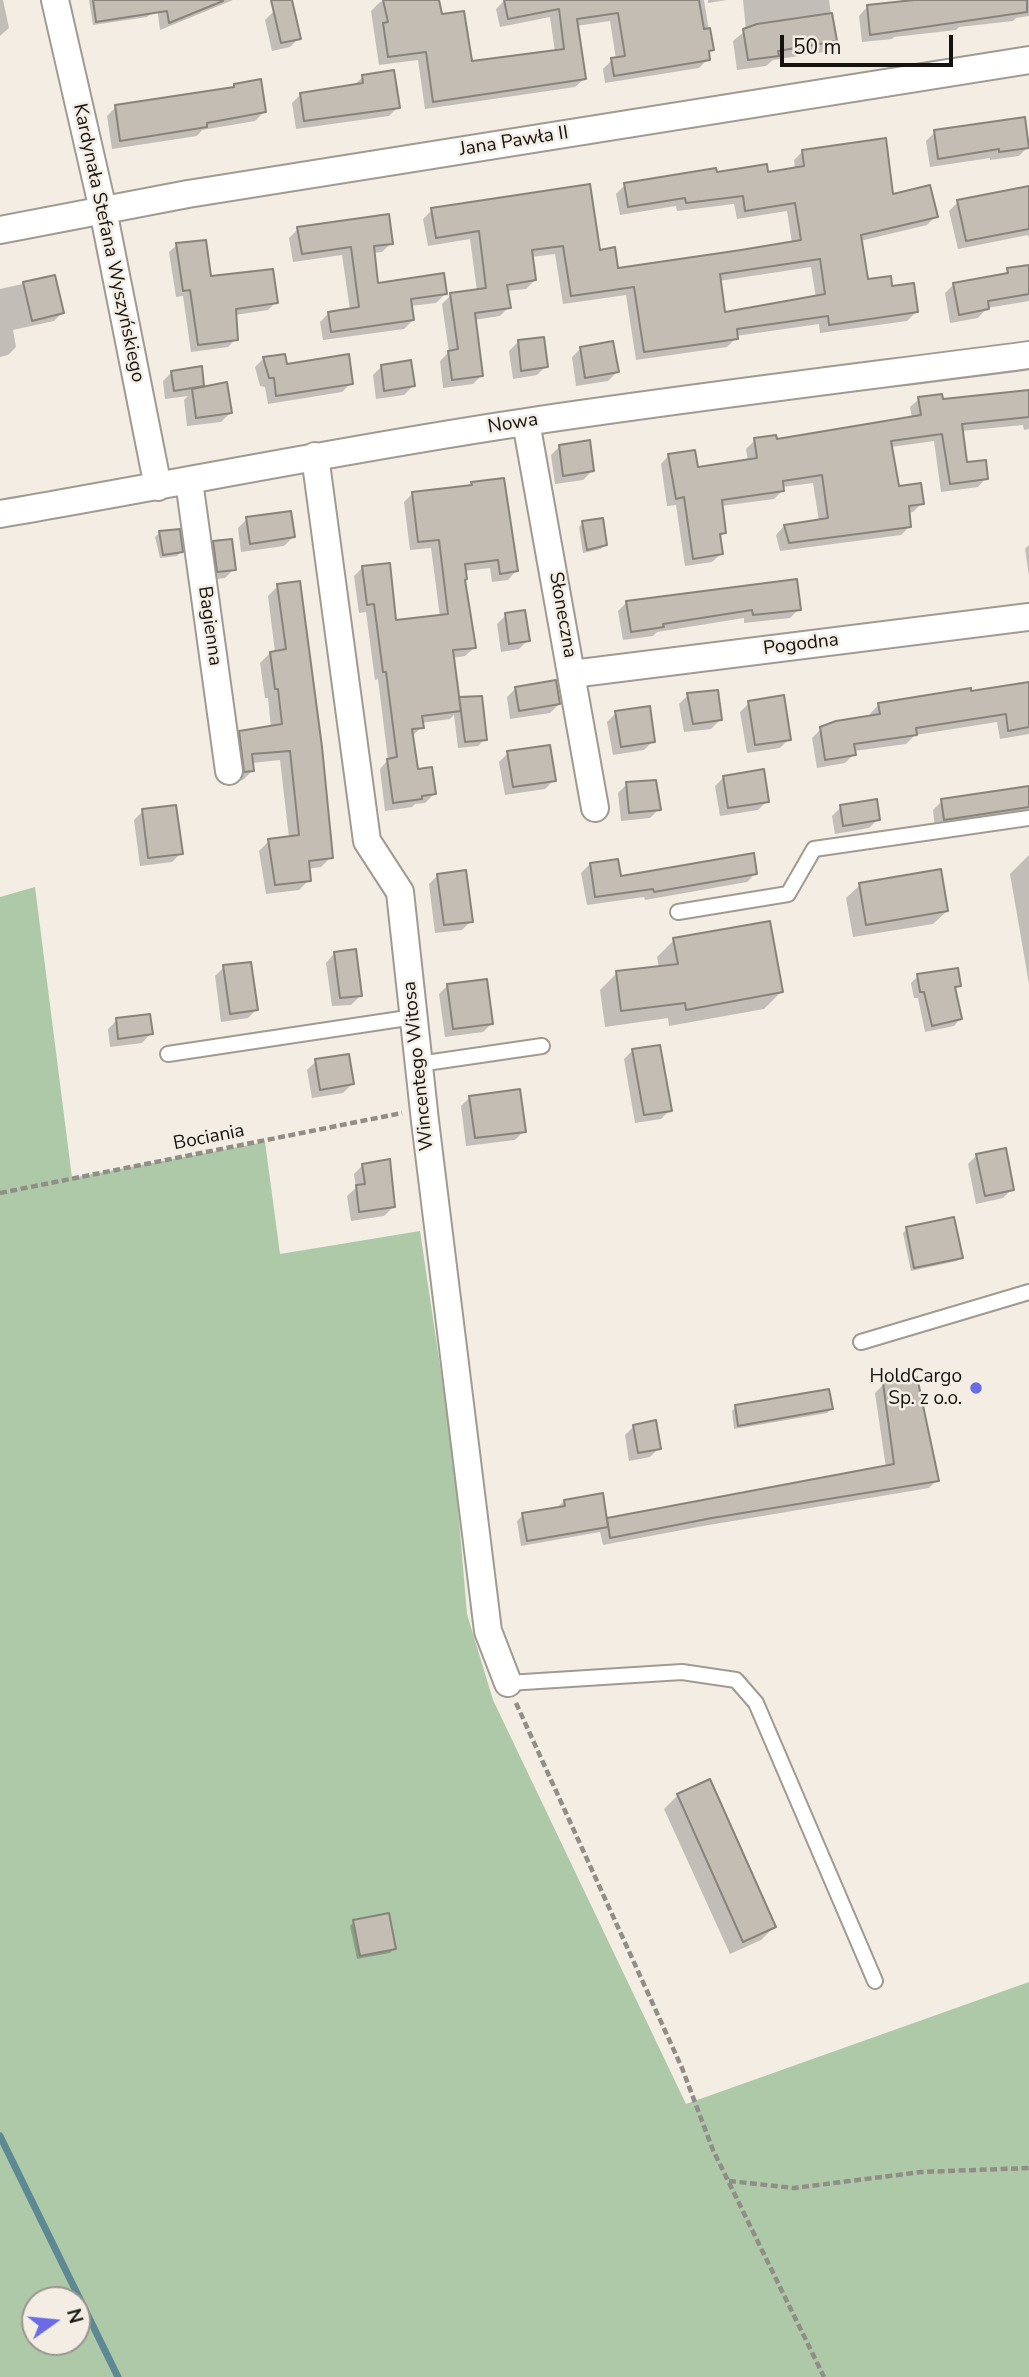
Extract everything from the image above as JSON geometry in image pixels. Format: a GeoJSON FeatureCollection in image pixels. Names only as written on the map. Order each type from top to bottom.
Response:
{"type":"FeatureCollection","features":[{"type":"Feature","properties":{"kind":"street","name":"Kardynała Stefana Wyszyńskiego"},"geometry":{"type":"LineString","coordinates":[[55,0],[103,210],[158,487]]}},
{"type":"Feature","properties":{"kind":"street","name":"Jana Pawła II"},"geometry":{"type":"LineString","coordinates":[[0,230],[202,192],[1029,60]]}},
{"type":"Feature","properties":{"kind":"street","name":"Nowa"},"geometry":{"type":"LineString","coordinates":[[0,514],[315,456],[526,422],[1029,355]]}},
{"type":"Feature","properties":{"kind":"street","name":"Słoneczna"},"geometry":{"type":"LineString","coordinates":[[526,422],[595,808]]}},
{"type":"Feature","properties":{"kind":"street","name":"Wincentego Witosa"},"geometry":{"type":"LineString","coordinates":[[315,456],[367,841],[400,892],[488,1631],[508,1682]]}},
{"type":"Feature","properties":{"kind":"street","name":"Bagienna"},"geometry":{"type":"LineString","coordinates":[[189,481],[229,771]]}},
{"type":"Feature","properties":{"kind":"street","name":"Pogodna"},"geometry":{"type":"LineString","coordinates":[[572,674],[1029,617]]}},
{"type":"Feature","properties":{"kind":"lane"},"geometry":{"type":"LineString","coordinates":[[678,912],[788,894],[814,849],[1029,818]]}},
{"type":"Feature","properties":{"kind":"lane"},"geometry":{"type":"LineString","coordinates":[[168,1054],[414,1017]]}},
{"type":"Feature","properties":{"kind":"lane"},"geometry":{"type":"LineString","coordinates":[[419,1064],[542,1046]]}},
{"type":"Feature","properties":{"kind":"lane"},"geometry":{"type":"LineString","coordinates":[[861,1342],[1029,1292]]}},
{"type":"Feature","properties":{"kind":"lane"},"geometry":{"type":"LineString","coordinates":[[508,1682],[682,1672],[736,1680],[756,1703],[875,1981]]}},
{"type":"Feature","properties":{"kind":"path","name":"Bociania"},"geometry":{"type":"LineString","coordinates":[[0,1193],[424,1109]]}},
{"type":"Feature","properties":{"kind":"path"},"geometry":{"type":"LineString","coordinates":[[508,1682],[682,2068],[713,2150],[824,2377]]}},
{"type":"Feature","properties":{"kind":"path"},"geometry":{"type":"LineString","coordinates":[[728,2181],[794,2188],[921,2172],[1029,2168]]}},
{"type":"Feature","properties":{"kind":"green space"},"geometry":{"type":"Polygon","coordinates":[[[35,887],[72,1178],[265,1142],[280,1254],[420,1231],[454,1460],[467,1614],[493,1700],[686,2104],[1029,1982],[1029,2377],[0,2377],[0,897],[35,887]]]}},
{"type":"Feature","properties":{"kind":"building"},"geometry":{"type":"Polygon","coordinates":[[[93,0],[223,1],[169,23],[167,11],[96,22],[93,0]]]}},
{"type":"Feature","properties":{"kind":"building"},"geometry":{"type":"Polygon","coordinates":[[[271,0],[292,0],[301,39],[281,43],[271,0]]]}},
{"type":"Feature","properties":{"kind":"building"},"geometry":{"type":"Polygon","coordinates":[[[383,0],[439,0],[442,14],[464,11],[472,61],[564,49],[559,9],[508,19],[504,0],[699,0],[704,29],[710,28],[714,50],[709,51],[710,60],[614,76],[611,58],[625,56],[618,13],[577,19],[586,79],[433,102],[426,52],[388,57],[383,23],[388,22],[383,0]]]}},
{"type":"Feature","properties":{"kind":"building"},"geometry":{"type":"Polygon","coordinates":[[[914,0],[1027,0],[1027,12],[870,35],[867,5],[914,0]]]}},
{"type":"Feature","properties":{"kind":"building"},"geometry":{"type":"Polygon","coordinates":[[[832,13],[837,41],[778,51],[779,56],[748,60],[743,29],[757,24],[832,13]]]}},
{"type":"Feature","properties":{"kind":"building"},"geometry":{"type":"Polygon","coordinates":[[[394,70],[400,108],[304,121],[300,93],[363,83],[362,75],[394,70]]]}},
{"type":"Feature","properties":{"kind":"building"},"geometry":{"type":"Polygon","coordinates":[[[261,79],[266,112],[207,123],[207,127],[120,141],[115,105],[234,87],[234,84],[261,79]]]}},
{"type":"Feature","properties":{"kind":"building"},"geometry":{"type":"Polygon","coordinates":[[[1025,117],[1029,148],[999,152],[999,149],[938,159],[934,130],[1025,117]]]}},
{"type":"Feature","properties":{"kind":"building"},"geometry":{"type":"Polygon","coordinates":[[[886,138],[893,194],[930,185],[938,217],[861,235],[868,279],[891,276],[892,286],[914,283],[918,312],[829,325],[828,316],[737,329],[738,339],[644,352],[634,287],[571,296],[563,246],[532,250],[536,280],[507,285],[511,308],[475,313],[483,376],[452,380],[448,351],[458,349],[450,293],[486,288],[479,231],[436,238],[431,208],[590,184],[600,250],[615,247],[618,268],[741,250],[801,240],[795,203],[745,211],[743,196],[686,203],[685,198],[628,207],[624,183],[716,168],[717,172],[767,164],[768,172],[804,166],[802,150],[886,138]],[[820,259],[720,274],[725,312],[825,294],[820,259]]]}},
{"type":"Feature","properties":{"kind":"building"},"geometry":{"type":"Polygon","coordinates":[[[1029,186],[1029,229],[966,241],[957,200],[1029,186]]]}},
{"type":"Feature","properties":{"kind":"building"},"geometry":{"type":"Polygon","coordinates":[[[389,214],[393,244],[374,246],[378,283],[444,273],[447,294],[411,299],[414,320],[331,332],[328,312],[359,307],[351,247],[302,254],[297,227],[389,214]]]}},
{"type":"Feature","properties":{"kind":"building"},"geometry":{"type":"Polygon","coordinates":[[[206,240],[211,276],[273,269],[278,303],[236,309],[238,340],[198,345],[190,290],[183,291],[176,243],[206,240]]]}},
{"type":"Feature","properties":{"kind":"building"},"geometry":{"type":"Polygon","coordinates":[[[1029,265],[1029,294],[988,301],[989,309],[959,315],[953,283],[1008,273],[1007,268],[1029,265]]]}},
{"type":"Feature","properties":{"kind":"building"},"geometry":{"type":"Polygon","coordinates":[[[55,275],[64,313],[32,321],[23,282],[55,275]]]}},
{"type":"Feature","properties":{"kind":"building"},"geometry":{"type":"Polygon","coordinates":[[[544,337],[548,367],[521,371],[518,340],[544,337]]]}},
{"type":"Feature","properties":{"kind":"building"},"geometry":{"type":"Polygon","coordinates":[[[613,341],[619,372],[585,378],[580,347],[613,341]]]}},
{"type":"Feature","properties":{"kind":"building"},"geometry":{"type":"Polygon","coordinates":[[[285,354],[287,364],[349,354],[353,384],[276,396],[274,378],[269,378],[263,357],[285,354]]]}},
{"type":"Feature","properties":{"kind":"building"},"geometry":{"type":"Polygon","coordinates":[[[411,360],[415,386],[384,391],[381,365],[411,360]]]}},
{"type":"Feature","properties":{"kind":"building"},"geometry":{"type":"Polygon","coordinates":[[[202,366],[204,386],[174,391],[171,371],[202,366]]]}},
{"type":"Feature","properties":{"kind":"building"},"geometry":{"type":"Polygon","coordinates":[[[227,382],[232,413],[196,418],[192,389],[227,382]]]}},
{"type":"Feature","properties":{"kind":"building"},"geometry":{"type":"Polygon","coordinates":[[[1029,390],[1029,417],[962,424],[967,462],[986,460],[988,479],[950,484],[942,434],[891,441],[899,486],[921,483],[924,504],[909,506],[911,527],[789,543],[784,525],[828,518],[822,475],[783,481],[784,491],[722,500],[726,533],[720,534],[723,554],[693,559],[684,497],[676,499],[668,454],[695,450],[698,467],[757,458],[754,438],[776,435],[777,439],[921,415],[918,397],[942,394],[943,399],[1029,390]]]}},
{"type":"Feature","properties":{"kind":"building"},"geometry":{"type":"Polygon","coordinates":[[[590,440],[594,471],[563,476],[559,445],[590,440]]]}},
{"type":"Feature","properties":{"kind":"building"},"geometry":{"type":"Polygon","coordinates":[[[504,478],[518,571],[500,574],[498,560],[465,564],[476,648],[453,650],[461,711],[422,716],[424,728],[412,729],[418,769],[432,767],[436,794],[393,803],[387,759],[397,757],[386,672],[383,672],[374,604],[367,605],[362,566],[390,563],[396,620],[448,614],[439,540],[418,542],[412,492],[472,485],[471,482],[504,478]]]}},
{"type":"Feature","properties":{"kind":"building"},"geometry":{"type":"Polygon","coordinates":[[[291,511],[295,537],[250,544],[246,517],[291,511]]]}},
{"type":"Feature","properties":{"kind":"building"},"geometry":{"type":"Polygon","coordinates":[[[603,518],[607,545],[587,550],[582,521],[603,518]]]}},
{"type":"Feature","properties":{"kind":"building"},"geometry":{"type":"Polygon","coordinates":[[[180,529],[183,552],[163,555],[159,531],[180,529]]]}},
{"type":"Feature","properties":{"kind":"building"},"geometry":{"type":"Polygon","coordinates":[[[232,539],[236,570],[217,572],[213,541],[232,539]]]}},
{"type":"Feature","properties":{"kind":"building"},"geometry":{"type":"Polygon","coordinates":[[[797,579],[801,610],[753,615],[752,610],[663,624],[664,627],[631,632],[626,601],[797,579]]]}},
{"type":"Feature","properties":{"kind":"building"},"geometry":{"type":"Polygon","coordinates":[[[300,581],[322,747],[333,858],[309,861],[311,881],[275,885],[268,839],[299,835],[290,751],[252,754],[254,771],[244,772],[239,731],[282,724],[270,652],[286,649],[277,584],[300,581]]]}},
{"type":"Feature","properties":{"kind":"building"},"geometry":{"type":"Polygon","coordinates":[[[525,610],[530,641],[509,644],[505,613],[525,610]]]}},
{"type":"Feature","properties":{"kind":"building"},"geometry":{"type":"Polygon","coordinates":[[[556,680],[560,704],[519,711],[515,687],[556,680]]]}},
{"type":"Feature","properties":{"kind":"building"},"geometry":{"type":"Polygon","coordinates":[[[1029,682],[1029,727],[1008,731],[1006,714],[916,728],[917,735],[854,744],[856,755],[825,760],[820,727],[836,721],[880,714],[878,703],[1029,682]]]}},
{"type":"Feature","properties":{"kind":"building"},"geometry":{"type":"Polygon","coordinates":[[[718,690],[722,720],[693,724],[687,693],[718,690]]]}},
{"type":"Feature","properties":{"kind":"building"},"geometry":{"type":"Polygon","coordinates":[[[784,695],[791,740],[755,745],[748,701],[784,695]]]}},
{"type":"Feature","properties":{"kind":"building"},"geometry":{"type":"Polygon","coordinates":[[[482,696],[487,740],[465,742],[459,697],[482,696]]]}},
{"type":"Feature","properties":{"kind":"building"},"geometry":{"type":"Polygon","coordinates":[[[650,706],[655,742],[621,747],[615,711],[650,706]]]}},
{"type":"Feature","properties":{"kind":"building"},"geometry":{"type":"Polygon","coordinates":[[[550,745],[556,781],[513,787],[507,751],[550,745]]]}},
{"type":"Feature","properties":{"kind":"building"},"geometry":{"type":"Polygon","coordinates":[[[764,769],[769,802],[728,808],[723,776],[764,769]]]}},
{"type":"Feature","properties":{"kind":"building"},"geometry":{"type":"Polygon","coordinates":[[[656,780],[661,810],[629,813],[626,782],[656,780]]]}},
{"type":"Feature","properties":{"kind":"building"},"geometry":{"type":"Polygon","coordinates":[[[1029,786],[1029,807],[944,820],[941,799],[1029,786]]]}},
{"type":"Feature","properties":{"kind":"building"},"geometry":{"type":"Polygon","coordinates":[[[877,799],[880,820],[843,826],[840,805],[877,799]]]}},
{"type":"Feature","properties":{"kind":"building"},"geometry":{"type":"Polygon","coordinates":[[[176,805],[183,854],[148,858],[142,809],[176,805]]]}},
{"type":"Feature","properties":{"kind":"building"},"geometry":{"type":"Polygon","coordinates":[[[754,853],[757,874],[654,892],[653,889],[595,897],[590,863],[618,859],[621,876],[754,853]]]}},
{"type":"Feature","properties":{"kind":"building"},"geometry":{"type":"Polygon","coordinates":[[[941,869],[948,911],[866,925],[859,883],[941,869]]]}},
{"type":"Feature","properties":{"kind":"building"},"geometry":{"type":"Polygon","coordinates":[[[466,870],[473,922],[444,925],[437,874],[466,870]]]}},
{"type":"Feature","properties":{"kind":"building"},"geometry":{"type":"Polygon","coordinates":[[[770,921],[783,992],[686,1010],[685,1003],[621,1011],[616,971],[678,964],[673,938],[770,921]]]}},
{"type":"Feature","properties":{"kind":"building"},"geometry":{"type":"Polygon","coordinates":[[[356,949],[362,996],[340,998],[334,952],[356,949]]]}},
{"type":"Feature","properties":{"kind":"building"},"geometry":{"type":"Polygon","coordinates":[[[251,962],[258,1010],[230,1014],[223,965],[251,962]]]}},
{"type":"Feature","properties":{"kind":"building"},"geometry":{"type":"Polygon","coordinates":[[[958,968],[961,986],[955,987],[962,1019],[932,1026],[924,992],[920,992],[917,974],[958,968]]]}},
{"type":"Feature","properties":{"kind":"building"},"geometry":{"type":"Polygon","coordinates":[[[487,979],[493,1024],[453,1029],[447,984],[487,979]]]}},
{"type":"Feature","properties":{"kind":"building"},"geometry":{"type":"Polygon","coordinates":[[[150,1014],[153,1034],[118,1039],[116,1018],[150,1014]]]}},
{"type":"Feature","properties":{"kind":"building"},"geometry":{"type":"Polygon","coordinates":[[[660,1045],[672,1111],[644,1115],[632,1049],[660,1045]]]}},
{"type":"Feature","properties":{"kind":"building"},"geometry":{"type":"Polygon","coordinates":[[[349,1054],[354,1084],[320,1090],[315,1059],[349,1054]]]}},
{"type":"Feature","properties":{"kind":"building"},"geometry":{"type":"Polygon","coordinates":[[[520,1089],[526,1132],[475,1138],[469,1096],[520,1089]]]}},
{"type":"Feature","properties":{"kind":"building"},"geometry":{"type":"Polygon","coordinates":[[[1006,1148],[1014,1190],[985,1196],[976,1154],[1006,1148]]]}},
{"type":"Feature","properties":{"kind":"building"},"geometry":{"type":"Polygon","coordinates":[[[390,1159],[395,1207],[359,1212],[356,1185],[365,1184],[362,1164],[390,1159]]]}},
{"type":"Feature","properties":{"kind":"building"},"geometry":{"type":"Polygon","coordinates":[[[954,1217],[963,1258],[914,1268],[906,1227],[954,1217]]]}},
{"type":"Feature","properties":{"kind":"building"},"geometry":{"type":"Polygon","coordinates":[[[917,1377],[939,1481],[712,1518],[610,1538],[607,1518],[894,1464],[883,1383],[917,1377]]]}},
{"type":"Feature","properties":{"kind":"building"},"geometry":{"type":"Polygon","coordinates":[[[829,1389],[833,1409],[738,1426],[735,1405],[829,1389]]]}},
{"type":"Feature","properties":{"kind":"building"},"geometry":{"type":"Polygon","coordinates":[[[656,1420],[661,1449],[638,1453],[633,1425],[656,1420]]]}},
{"type":"Feature","properties":{"kind":"building"},"geometry":{"type":"Polygon","coordinates":[[[603,1493],[608,1527],[527,1541],[522,1513],[565,1506],[564,1500],[603,1493]]]}},
{"type":"Feature","properties":{"kind":"building"},"geometry":{"type":"Polygon","coordinates":[[[710,1779],[776,1927],[743,1942],[677,1794],[710,1779]]]}},
{"type":"Feature","properties":{"kind":"building"},"geometry":{"type":"Polygon","coordinates":[[[389,1913],[396,1949],[360,1956],[353,1920],[389,1913]]]}},
{"type":"Feature","properties":{"kind":"waterway"},"geometry":{"type":"LineString","coordinates":[[0,2136],[118,2377]]}},
{"type":"Feature","properties":{"kind":"place","name":"HoldCargo Sp. z o.o."},"geometry":{"type":"Point","coordinates":[976,1388]}}]}
